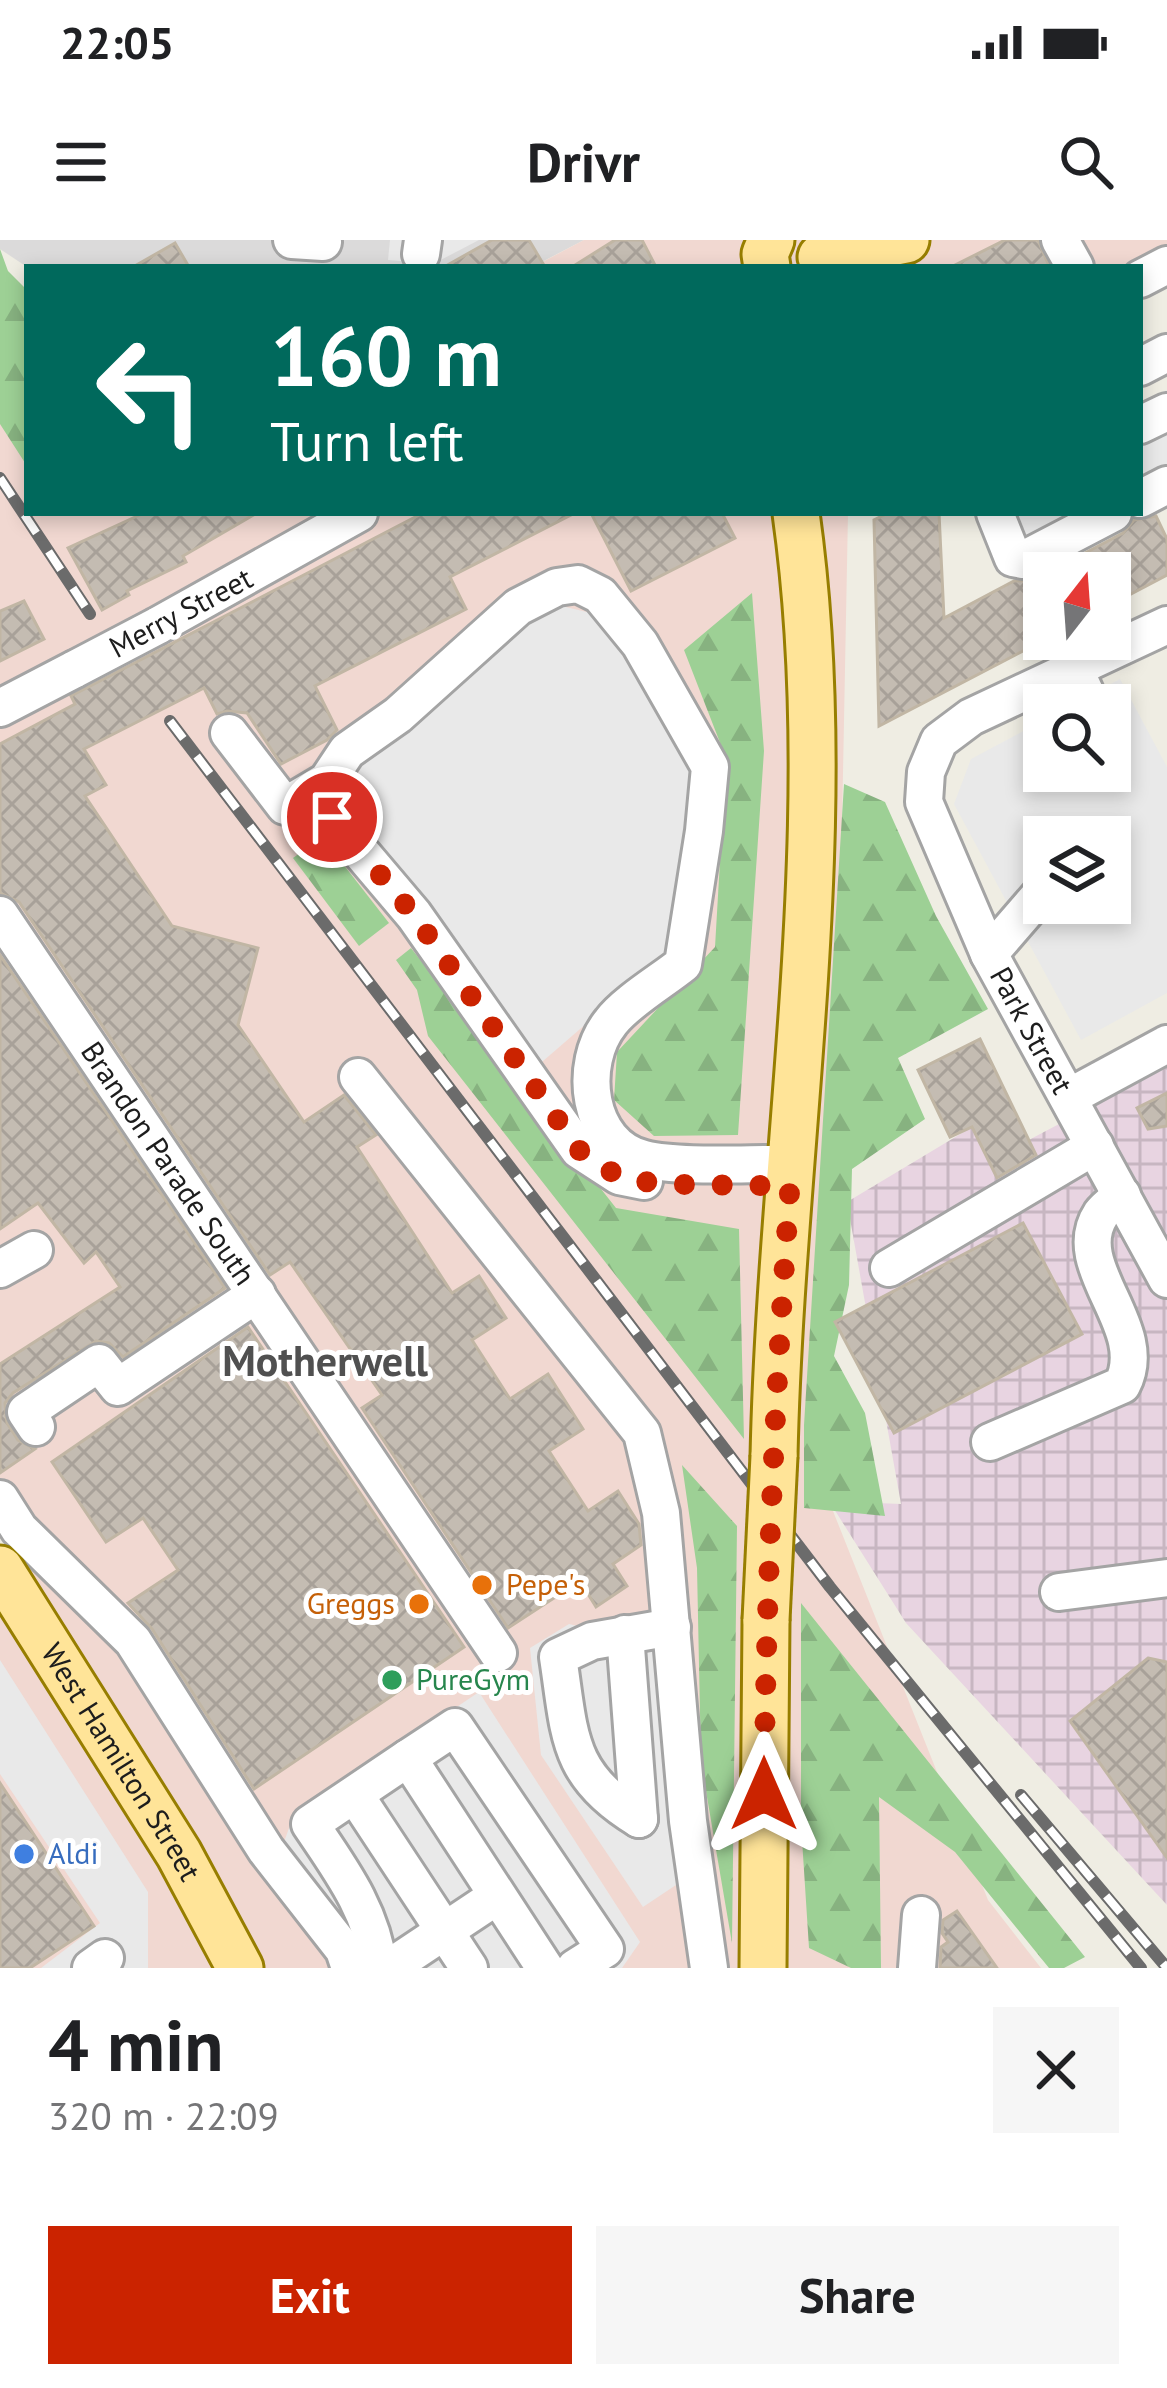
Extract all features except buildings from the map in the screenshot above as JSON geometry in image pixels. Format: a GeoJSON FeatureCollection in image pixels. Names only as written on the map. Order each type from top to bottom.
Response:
{"type":"FeatureCollection","features":[{"type":"Feature","properties":{"kind":"main road"},"geometry":{"type":"LineString","coordinates":[[819,255],[906,240]]}},
{"type":"Feature","properties":{"kind":"main road"},"geometry":{"type":"LineString","coordinates":[[763,1968],[766,1620],[776,1375],[812,791],[808,597],[796,516]]}},
{"type":"Feature","properties":{"kind":"main road","name":"West Hamilton Street"},"geometry":{"type":"LineString","coordinates":[[0,1569],[201,1893],[240,1968]]}},
{"type":"Feature","properties":{"kind":"main road","name":"West Hamilton Street"},"geometry":{"type":"LineString","coordinates":[[201,1893],[208,1968]]}},
{"type":"Feature","properties":{"kind":"street"},"geometry":{"type":"LineString","coordinates":[[996,516],[1008,551],[1023,560],[1107,516]]}},
{"type":"Feature","properties":{"kind":"street","name":"Merry Street"},"geometry":{"type":"LineString","coordinates":[[0,708],[157,626],[339,519]]}},
{"type":"Feature","properties":{"kind":"street"},"geometry":{"type":"LineString","coordinates":[[229,733],[285,806],[327,781],[347,751],[398,716],[518,608],[557,587],[578,584],[600,595],[640,644],[710,767],[683,964],[610,1022],[591,1066],[591,1095],[601,1124],[621,1151],[647,1160],[791,1175]]}},
{"type":"Feature","properties":{"kind":"street"},"geometry":{"type":"LineString","coordinates":[[1082,684],[1075,668],[1167,625]]}},
{"type":"Feature","properties":{"kind":"street","name":"Park Street"},"geometry":{"type":"LineString","coordinates":[[1075,668],[971,717],[939,740],[926,772],[924,802],[989,954],[1167,1279]]}},
{"type":"Feature","properties":{"kind":"street"},"geometry":{"type":"LineString","coordinates":[[327,781],[332,817],[414,915],[579,1150],[619,1177],[659,1184],[791,1175]]}},
{"type":"Feature","properties":{"kind":"street","name":"Brandon Parade South"},"geometry":{"type":"LineString","coordinates":[[0,915],[498,1653]]}},
{"type":"Feature","properties":{"kind":"street"},"geometry":{"type":"LineString","coordinates":[[989,954],[1023,915]]}},
{"type":"Feature","properties":{"kind":"street"},"geometry":{"type":"LineString","coordinates":[[1069,1096],[1167,1044]]}},
{"type":"Feature","properties":{"kind":"street"},"geometry":{"type":"LineString","coordinates":[[358,1077],[642,1433],[661,1514],[688,1821],[709,1968]]}},
{"type":"Feature","properties":{"kind":"street"},"geometry":{"type":"LineString","coordinates":[[889,1268],[1095,1146]]}},
{"type":"Feature","properties":{"kind":"street"},"geometry":{"type":"LineString","coordinates":[[990,1442],[1122,1384],[1131,1369],[1123,1328],[1093,1256],[1100,1215],[1121,1195]]}},
{"type":"Feature","properties":{"kind":"street"},"geometry":{"type":"LineString","coordinates":[[0,1270],[34,1250]]}},
{"type":"Feature","properties":{"kind":"street"},"geometry":{"type":"LineString","coordinates":[[36,1427],[26,1412],[99,1363],[118,1387],[257,1294]]}},
{"type":"Feature","properties":{"kind":"street"},"geometry":{"type":"LineString","coordinates":[[0,1499],[19,1529],[133,1640],[266,1850],[344,1950],[350,1968]]}},
{"type":"Feature","properties":{"kind":"street"},"geometry":{"type":"LineString","coordinates":[[1059,1592],[1167,1578]]}},
{"type":"Feature","properties":{"kind":"street"},"geometry":{"type":"LineString","coordinates":[[625,1634],[672,1627]]}},
{"type":"Feature","properties":{"kind":"street"},"geometry":{"type":"LineString","coordinates":[[379,1968],[376,1939],[358,1895],[310,1824],[454,1727],[590,1958]]}},
{"type":"Feature","properties":{"kind":"street"},"geometry":{"type":"LineString","coordinates":[[408,1758],[545,1968]]}},
{"type":"Feature","properties":{"kind":"street"},"geometry":{"type":"LineString","coordinates":[[355,1795],[453,1924],[496,1968]]}},
{"type":"Feature","properties":{"kind":"street"},"geometry":{"type":"LineString","coordinates":[[389,1968],[497,1896]]}},
{"type":"Feature","properties":{"kind":"street"},"geometry":{"type":"LineString","coordinates":[[916,1968],[921,1915]]}},
{"type":"Feature","properties":{"kind":"street"},"geometry":{"type":"LineString","coordinates":[[453,1924],[470,1968]]}},
{"type":"Feature","properties":{"kind":"shaded area"},"geometry":{"type":"Polygon","coordinates":[[[0,240],[584,240],[538,264],[24,265],[0,249],[0,240]]]}},
{"type":"Feature","properties":{"kind":"shaded area"},"geometry":{"type":"Polygon","coordinates":[[[390,240],[479,240],[433,264],[388,260],[390,240]]]}},
{"type":"Feature","properties":{"kind":"shaded area"},"geometry":{"type":"Polygon","coordinates":[[[584,240],[1167,240],[1167,288],[1143,300],[1143,264],[539,264],[584,240]]]}},
{"type":"Feature","properties":{"kind":"shaded area"},"geometry":{"type":"Polygon","coordinates":[[[0,319],[24,331],[24,516],[848,516],[829,1501],[988,1900],[1041,1968],[0,1968],[0,1561],[30,1539],[0,1491],[0,319]]]}},
{"type":"Feature","properties":{"kind":"shaded area"},"geometry":{"type":"Polygon","coordinates":[[[1167,390],[1167,495],[1143,507],[1143,401],[1167,390]]]}},
{"type":"Feature","properties":{"kind":"shaded area"},"geometry":{"type":"Polygon","coordinates":[[[998,516],[1123,516],[1045,552],[1023,552],[1023,562],[1004,571],[998,516]]]}},
{"type":"Feature","properties":{"kind":"shaded area"},"geometry":{"type":"Polygon","coordinates":[[[545,602],[595,614],[699,771],[676,946],[535,1068],[360,839],[358,758],[545,602]]]}},
{"type":"Feature","properties":{"kind":"shaded area"},"geometry":{"type":"Polygon","coordinates":[[[1131,700],[1167,767],[1167,993],[1081,1040],[954,804],[971,759],[1023,731],[1023,792],[1131,792],[1131,700]]]}},
{"type":"Feature","properties":{"kind":"shaded area"},"geometry":{"type":"Polygon","coordinates":[[[1167,1067],[1167,1905],[906,1623],[829,1501],[901,1504],[847,1202],[972,1127],[993,1159],[1167,1067]]]}},
{"type":"Feature","properties":{"kind":"shaded area"},"geometry":{"type":"Polygon","coordinates":[[[569,1624],[655,1645],[682,1881],[643,1907],[541,1755],[530,1648],[569,1624]]]}},
{"type":"Feature","properties":{"kind":"shaded area"},"geometry":{"type":"Polygon","coordinates":[[[0,1660],[148,1892],[148,1968],[41,1968],[100,1923],[0,1774],[0,1660]]]}},
{"type":"Feature","properties":{"kind":"shaded area"},"geometry":{"type":"Polygon","coordinates":[[[479,1692],[640,1942],[622,1968],[382,1968],[284,1842],[293,1817],[479,1692]]]}},
{"type":"Feature","properties":{"kind":"green space"},"geometry":{"type":"Polygon","coordinates":[[[0,249],[8,271],[24,287],[24,461],[0,424],[0,249]]]}},
{"type":"Feature","properties":{"kind":"green space"},"geometry":{"type":"Polygon","coordinates":[[[752,593],[764,751],[738,1135],[654,1136],[614,1100],[617,1052],[715,947],[726,758],[684,650],[752,593]]]}},
{"type":"Feature","properties":{"kind":"green space"},"geometry":{"type":"Polygon","coordinates":[[[844,784],[885,802],[936,916],[988,1009],[898,1058],[925,1119],[852,1169],[849,1285],[834,1356],[865,1413],[885,1516],[804,1508],[804,1425],[844,784]]]}},
{"type":"Feature","properties":{"kind":"green space"},"geometry":{"type":"Polygon","coordinates":[[[322,837],[389,923],[359,946],[293,858],[322,837]]]}},
{"type":"Feature","properties":{"kind":"green space"},"geometry":{"type":"Polygon","coordinates":[[[411,948],[616,1208],[739,1229],[744,1439],[428,1036],[417,990],[396,960],[411,948]]]}},
{"type":"Feature","properties":{"kind":"green space"},"geometry":{"type":"Polygon","coordinates":[[[682,1465],[737,1526],[732,1943],[701,1762],[697,1568],[682,1465]]]}},
{"type":"Feature","properties":{"kind":"green space"},"geometry":{"type":"Polygon","coordinates":[[[801,1603],[1085,1957],[1064,1968],[1049,1968],[955,1852],[879,1797],[881,1968],[851,1968],[809,1948],[801,1824],[801,1603]]]}},
{"type":"Feature","properties":{"kind":"railway"},"geometry":{"type":"LineString","coordinates":[[0,478],[24,514]]}},
{"type":"Feature","properties":{"kind":"railway"},"geometry":{"type":"LineString","coordinates":[[25,516],[90,614]]}},
{"type":"Feature","properties":{"kind":"railway"},"geometry":{"type":"LineString","coordinates":[[170,721],[830,1587],[1141,1968]]}},
{"type":"Feature","properties":{"kind":"railway"},"geometry":{"type":"LineString","coordinates":[[1021,1795],[1167,1968]]}},
{"type":"Feature","properties":{"kind":"place","name":"Pepe's"},"geometry":{"type":"Point","coordinates":[482,1585]}},
{"type":"Feature","properties":{"kind":"place","name":"Greggs"},"geometry":{"type":"Point","coordinates":[419,1604]}},
{"type":"Feature","properties":{"kind":"place","name":"PureGym"},"geometry":{"type":"Point","coordinates":[392,1680]}},
{"type":"Feature","properties":{"kind":"place","name":"Aldi"},"geometry":{"type":"Point","coordinates":[24,1854]}},
{"type":"Feature","properties":{"kind":"district","name":"Motherwell"},"geometry":{"type":"Point","coordinates":[325,1361]}},
{"type":"Feature","properties":{"kind":"route"},"geometry":{"type":"LineString","coordinates":[[332,817],[414,915],[579,1150],[619,1177],[659,1184],[790,1186],[776,1375],[764,1794]]}}]}
